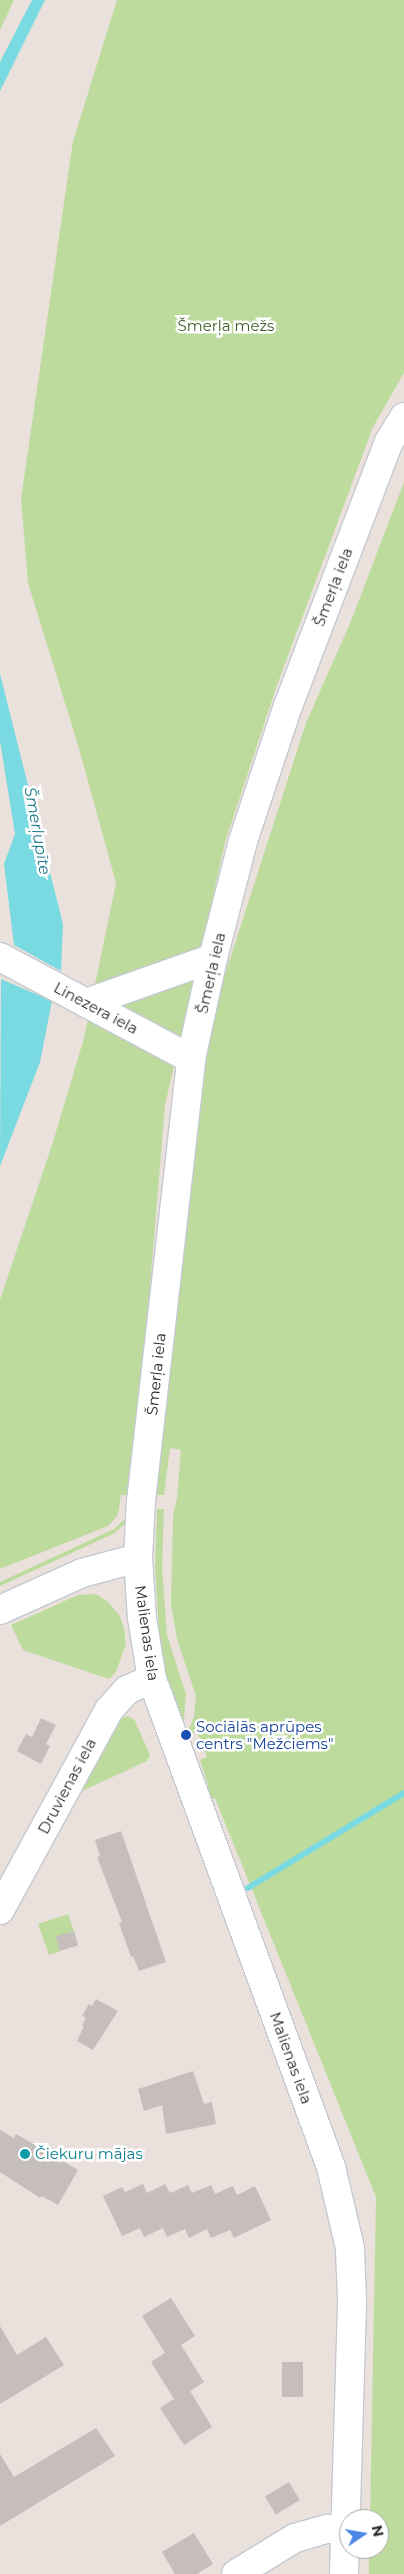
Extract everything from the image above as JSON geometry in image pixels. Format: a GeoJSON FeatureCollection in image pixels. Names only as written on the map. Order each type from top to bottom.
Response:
{"type":"FeatureCollection","features":[{"type":"Feature","properties":{"kind":"street","name":"Šmerļa iela"},"geometry":{"type":"LineString","coordinates":[[138,1558],[142,1501],[191,1059],[214,958],[243,841],[288,706],[389,442],[404,417]]}},
{"type":"Feature","properties":{"kind":"street","name":"Linezera iela"},"geometry":{"type":"LineString","coordinates":[[0,957],[191,1059]]}},
{"type":"Feature","properties":{"kind":"street"},"geometry":{"type":"LineString","coordinates":[[86,1003],[214,958]]}},
{"type":"Feature","properties":{"kind":"street"},"geometry":{"type":"LineString","coordinates":[[0,1610],[82,1573],[138,1558]]}},
{"type":"Feature","properties":{"kind":"street","name":"Malienas iela"},"geometry":{"type":"LineString","coordinates":[[138,1558],[142,1618],[152,1680],[272,2006],[338,2194],[350,2248],[352,2302],[346,2509]]}},
{"type":"Feature","properties":{"kind":"street","name":"Druvienas iela"},"geometry":{"type":"LineString","coordinates":[[0,1910],[109,1710],[127,1690],[152,1680]]}},
{"type":"Feature","properties":{"kind":"street"},"geometry":{"type":"LineString","coordinates":[[236,2574],[295,2538],[327,2529],[339,2529]]}},
{"type":"Feature","properties":{"kind":"street","name":"Malienas iela"},"geometry":{"type":"LineString","coordinates":[[344,2559],[344,2574]]}},
{"type":"Feature","properties":{"kind":"green space"},"geometry":{"type":"Polygon","coordinates":[[[0,0],[14,0],[0,30],[0,0]]]}},
{"type":"Feature","properties":{"kind":"green space","name":"Šmerļa mežs"},"geometry":{"type":"Polygon","coordinates":[[[117,0],[404,0],[404,373],[373,427],[276,688],[226,839],[165,1105],[133,1494],[121,1495],[118,1515],[108,1526],[0,1569],[0,1300],[52,1145],[84,1038],[116,883],[78,745],[28,583],[21,499],[73,141],[117,0]]]}},
{"type":"Feature","properties":{"kind":"green space"},"geometry":{"type":"Polygon","coordinates":[[[404,482],[404,2574],[369,2574],[369,2559],[389,2559],[389,2509],[370,2509],[376,2197],[215,1798],[209,1801],[205,1789],[208,1785],[200,1760],[207,1757],[197,1732],[190,1734],[189,1729],[194,1717],[196,1696],[177,1639],[171,1604],[173,1516],[177,1498],[181,1450],[170,1448],[164,1495],[157,1495],[199,1055],[306,723],[351,621],[404,482]]]}},
{"type":"Feature","properties":{"kind":"green space"},"geometry":{"type":"Polygon","coordinates":[[[157,1509],[164,1509],[162,1568],[167,1635],[186,1694],[184,1720],[180,1721],[169,1692],[160,1646],[155,1567],[157,1509]]]}},
{"type":"Feature","properties":{"kind":"green space"},"geometry":{"type":"Polygon","coordinates":[[[127,1517],[131,1518],[115,1533],[0,1586],[0,1582],[114,1529],[127,1517]]]}},
{"type":"Feature","properties":{"kind":"green space"},"geometry":{"type":"Polygon","coordinates":[[[96,1594],[108,1602],[120,1616],[124,1629],[126,1644],[116,1672],[109,1679],[23,1650],[11,1625],[78,1595],[96,1594]]]}},
{"type":"Feature","properties":{"kind":"green space"},"geometry":{"type":"Polygon","coordinates":[[[127,1716],[134,1719],[150,1755],[147,1761],[82,1791],[74,1788],[118,1721],[127,1716]]]}},
{"type":"Feature","properties":{"kind":"green space"},"geometry":{"type":"Polygon","coordinates":[[[68,1914],[74,1931],[56,1937],[61,1951],[49,1955],[38,1924],[68,1914]]]}},
{"type":"Feature","properties":{"kind":"water"},"geometry":{"type":"Polygon","coordinates":[[[32,0],[45,0],[0,91],[0,62],[32,0]]]}},
{"type":"Feature","properties":{"kind":"water","name":"Šmerļupīte"},"geometry":{"type":"Polygon","coordinates":[[[0,674],[63,924],[61,971],[14,945],[4,864],[15,834],[0,741],[0,674]]]}},
{"type":"Feature","properties":{"kind":"water"},"geometry":{"type":"Polygon","coordinates":[[[1,979],[52,1001],[40,1062],[0,1166],[1,979]]]}},
{"type":"Feature","properties":{"kind":"building"},"geometry":{"type":"Polygon","coordinates":[[[41,1718],[56,1725],[46,1744],[50,1746],[41,1764],[17,1751],[26,1734],[32,1737],[41,1718]]]}},
{"type":"Feature","properties":{"kind":"building"},"geometry":{"type":"Polygon","coordinates":[[[121,1831],[166,1962],[139,1971],[133,1956],[131,1957],[119,1923],[122,1922],[97,1857],[100,1856],[95,1840],[121,1831]]]}},
{"type":"Feature","properties":{"kind":"building"},"geometry":{"type":"Polygon","coordinates":[[[74,1931],[78,1945],[60,1951],[56,1936],[74,1931]]]}},
{"type":"Feature","properties":{"kind":"building"},"geometry":{"type":"Polygon","coordinates":[[[96,1999],[118,2011],[93,2050],[77,2041],[86,2018],[82,2016],[89,2004],[92,2006],[96,1999]]]}},
{"type":"Feature","properties":{"kind":"building"},"geometry":{"type":"Polygon","coordinates":[[[193,2071],[204,2104],[212,2102],[216,2124],[166,2134],[162,2105],[144,2111],[138,2089],[193,2071]]]}},
{"type":"Feature","properties":{"kind":"building","name":"Čiekuru mājas"},"geometry":{"type":"Polygon","coordinates":[[[0,2130],[14,2138],[16,2134],[78,2170],[58,2205],[42,2196],[40,2198],[0,2172],[0,2130]]]}},
{"type":"Feature","properties":{"kind":"building"},"geometry":{"type":"Polygon","coordinates":[[[143,2184],[147,2193],[165,2184],[170,2193],[188,2185],[192,2193],[211,2185],[215,2194],[233,2186],[237,2195],[255,2186],[271,2220],[234,2238],[230,2230],[211,2238],[207,2229],[189,2238],[185,2229],[167,2237],[163,2228],[144,2237],[140,2228],[122,2236],[103,2196],[122,2187],[125,2192],[143,2184]]]}},
{"type":"Feature","properties":{"kind":"building"},"geometry":{"type":"Polygon","coordinates":[[[171,2298],[195,2336],[181,2345],[204,2382],[190,2391],[212,2427],[184,2445],[160,2408],[174,2399],[151,2362],[165,2353],[142,2316],[171,2298]]]}},
{"type":"Feature","properties":{"kind":"building"},"geometry":{"type":"Polygon","coordinates":[[[0,2326],[17,2355],[46,2337],[64,2365],[0,2404],[0,2326]]]}},
{"type":"Feature","properties":{"kind":"building"},"geometry":{"type":"Polygon","coordinates":[[[282,2362],[303,2362],[303,2397],[282,2397],[282,2362]]]}},
{"type":"Feature","properties":{"kind":"building"},"geometry":{"type":"Polygon","coordinates":[[[96,2428],[115,2456],[0,2526],[0,2454],[14,2477],[96,2428]]]}},
{"type":"Feature","properties":{"kind":"building"},"geometry":{"type":"Polygon","coordinates":[[[289,2482],[300,2500],[276,2514],[265,2496],[289,2482]]]}},
{"type":"Feature","properties":{"kind":"building"},"geometry":{"type":"Polygon","coordinates":[[[194,2533],[213,2564],[197,2574],[175,2574],[162,2552],[194,2533]]]}},
{"type":"Feature","properties":{"kind":"waterway"},"geometry":{"type":"LineString","coordinates":[[248,1888],[404,1793]]}},
{"type":"Feature","properties":{"kind":"place","name":"Sociālās aprūpes centrs \"Mežciems\""},"geometry":{"type":"Point","coordinates":[186,1735]}},
{"type":"Feature","properties":{"kind":"place","name":"Čiekuru mājas"},"geometry":{"type":"Point","coordinates":[25,2154]}}]}
